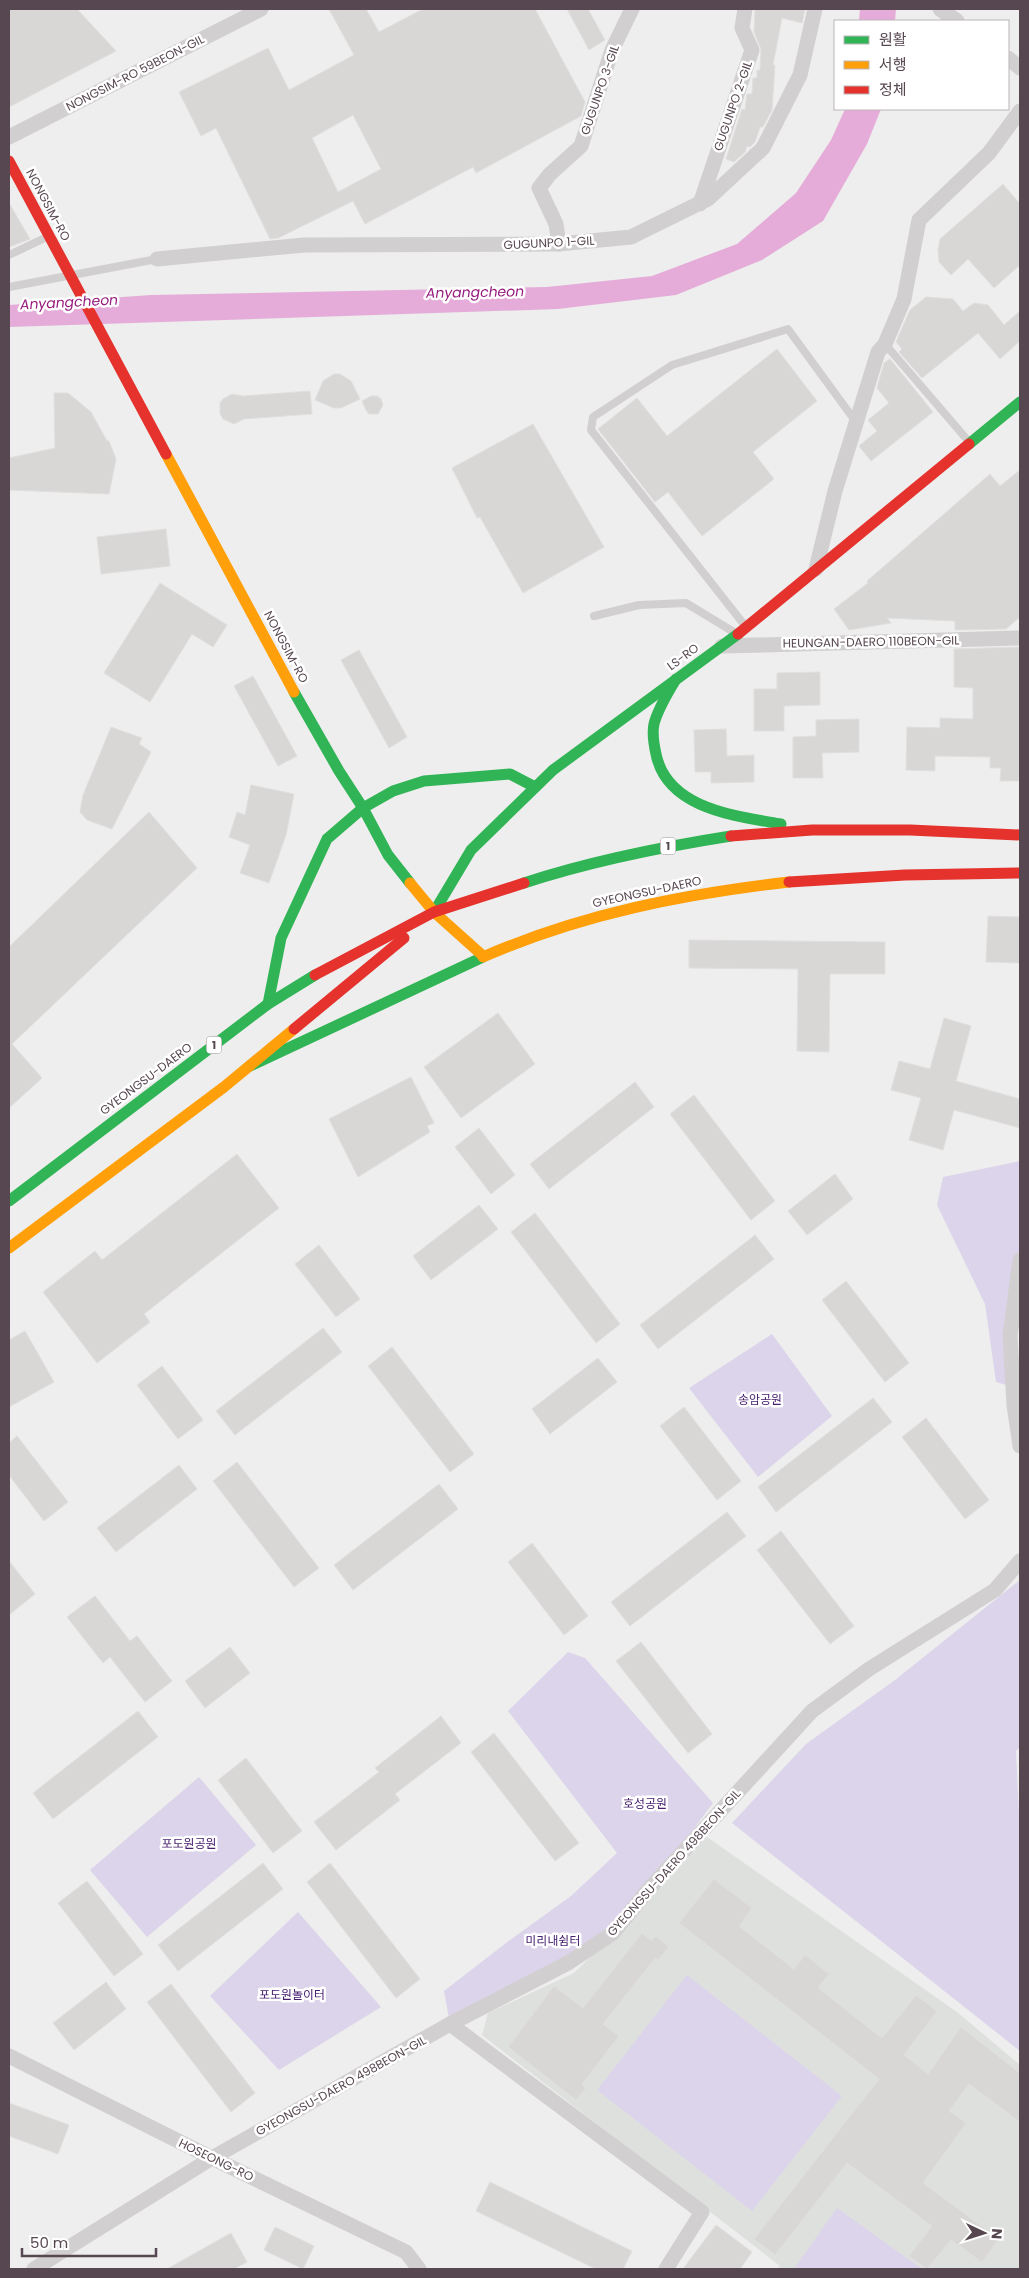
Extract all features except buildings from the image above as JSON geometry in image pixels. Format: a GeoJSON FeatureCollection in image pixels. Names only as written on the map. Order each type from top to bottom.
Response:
{"type":"FeatureCollection","features":[{"type":"Feature","properties":{"kind":"main road","name":"NONGSIM-RO"},"geometry":{"type":"LineString","coordinates":[[9,161],[293,689],[339,771],[363,808],[388,855],[434,912],[482,956]]}},
{"type":"Feature","properties":{"kind":"main road","name":"LS-RO"},"geometry":{"type":"LineString","coordinates":[[434,912],[470,850],[553,770],[743,631],[1020,402]]}},
{"type":"Feature","properties":{"kind":"main road"},"geometry":{"type":"LineString","coordinates":[[676,679],[654,724],[655,755],[664,779],[684,797],[726,813],[812,830]]}},
{"type":"Feature","properties":{"kind":"main road"},"geometry":{"type":"LineString","coordinates":[[268,1004],[281,938],[327,838],[363,808],[393,791],[424,781],[510,774],[535,787]]}},
{"type":"Feature","properties":{"kind":"main road"},"geometry":{"type":"LineString","coordinates":[[910,830],[1020,824]]}},
{"type":"Feature","properties":{"kind":"main road","name":"GYEONGSU-DAERO"},"geometry":{"type":"LineString","coordinates":[[9,1201],[268,1004],[330,965],[434,912],[548,875],[674,845],[736,835],[812,830],[910,830],[1020,835]]}},
{"type":"Feature","properties":{"kind":"main road"},"geometry":{"type":"LineString","coordinates":[[910,873],[1020,883]]}},
{"type":"Feature","properties":{"kind":"main road","name":"GYEONGSU-DAERO"},"geometry":{"type":"LineString","coordinates":[[250,1066],[482,956],[564,926],[631,907],[747,886],[827,878],[910,873],[1020,873]]}},
{"type":"Feature","properties":{"kind":"main road","name":"GYEONGSU-DAERO"},"geometry":{"type":"LineString","coordinates":[[9,1248],[250,1066],[434,912]]}},
{"type":"Feature","properties":{"kind":"street","name":"NONGSIM-RO 59BEON-GIL"},"geometry":{"type":"LineString","coordinates":[[9,137],[262,9]]}},
{"type":"Feature","properties":{"kind":"street","name":"GUGUNPO 3-GIL"},"geometry":{"type":"LineString","coordinates":[[559,244],[556,224],[539,188],[550,174],[581,146],[612,50],[632,9]]}},
{"type":"Feature","properties":{"kind":"street","name":"GUGUNPO 2-GIL"},"geometry":{"type":"LineString","coordinates":[[700,204],[752,50],[742,28],[746,9]]}},
{"type":"Feature","properties":{"kind":"street","name":"GUGUNPO 1-GIL"},"geometry":{"type":"LineString","coordinates":[[157,259],[304,245],[559,244],[630,237],[708,199],[763,148],[800,75],[816,9]]}},
{"type":"Feature","properties":{"kind":"street"},"geometry":{"type":"LineString","coordinates":[[940,9],[956,20]]}},
{"type":"Feature","properties":{"kind":"street"},"geometry":{"type":"LineString","coordinates":[[1009,59],[1020,68]]}},
{"type":"Feature","properties":{"kind":"street"},"geometry":{"type":"LineString","coordinates":[[816,569],[835,491],[878,352],[885,344],[904,299],[919,220],[989,153],[1020,111]]}},
{"type":"Feature","properties":{"kind":"street","name":"HEUNGAN-DAERO 110BEON-GIL"},"geometry":{"type":"LineString","coordinates":[[722,646],[1020,638]]}},
{"type":"Feature","properties":{"kind":"street"},"geometry":{"type":"LineString","coordinates":[[1020,1260],[1010,1336],[1014,1405],[1020,1446]]}},
{"type":"Feature","properties":{"kind":"street","name":"GYEONGSU-DAERO 498BEON-GIL"},"geometry":{"type":"LineString","coordinates":[[34,2269],[212,2158],[450,2024],[568,1963],[613,1934],[648,1890],[812,1711],[869,1668],[995,1590],[1020,1561]]}},
{"type":"Feature","properties":{"kind":"street"},"geometry":{"type":"LineString","coordinates":[[450,2024],[702,2212],[666,2269]]}},
{"type":"Feature","properties":{"kind":"street","name":"HOSEONG-RO"},"geometry":{"type":"LineString","coordinates":[[9,2056],[212,2158],[406,2252],[418,2269]]}},
{"type":"Feature","properties":{"kind":"lane"},"geometry":{"type":"LineString","coordinates":[[9,255],[48,236]]}},
{"type":"Feature","properties":{"kind":"lane"},"geometry":{"type":"LineString","coordinates":[[9,287],[157,259]]}},
{"type":"Feature","properties":{"kind":"lane"},"geometry":{"type":"LineString","coordinates":[[743,631],[591,430],[593,417],[672,365],[788,329],[856,422]]}},
{"type":"Feature","properties":{"kind":"lane"},"geometry":{"type":"LineString","coordinates":[[885,344],[970,443]]}},
{"type":"Feature","properties":{"kind":"lane"},"geometry":{"type":"LineString","coordinates":[[594,616],[638,605],[686,603],[743,631]]}},
{"type":"Feature","properties":{"kind":"shaded area"},"geometry":{"type":"Polygon","coordinates":[[[707,1837],[957,2012],[1020,2065],[1020,2269],[778,2269],[780,2266],[482,2035],[488,2013],[574,1973],[665,1883],[707,1837]]]}},
{"type":"Feature","properties":{"kind":"green space"},"geometry":{"type":"Polygon","coordinates":[[[1020,1161],[1020,1277],[1013,1387],[996,1382],[985,1304],[937,1205],[943,1177],[1020,1161]]]}},
{"type":"Feature","properties":{"kind":"green space","name":"송암공원"},"geometry":{"type":"Polygon","coordinates":[[[772,1334],[832,1416],[758,1477],[689,1388],[772,1334]]]}},
{"type":"Feature","properties":{"kind":"green space"},"geometry":{"type":"Polygon","coordinates":[[[1020,1580],[1020,1747],[1016,1751],[1020,1836],[1020,2051],[732,1823],[806,1744],[895,1680],[1020,1580]]]}},
{"type":"Feature","properties":{"kind":"green space","name":"호성공원"},"geometry":{"type":"Polygon","coordinates":[[[568,1652],[585,1658],[713,1803],[648,1890],[568,1963],[450,2024],[444,1991],[571,1896],[617,1853],[508,1711],[568,1652]]]}},
{"type":"Feature","properties":{"kind":"green space","name":"포도원공원"},"geometry":{"type":"Polygon","coordinates":[[[199,1777],[256,1845],[147,1937],[90,1870],[199,1777]]]}},
{"type":"Feature","properties":{"kind":"green space","name":"포도원놀이터"},"geometry":{"type":"Polygon","coordinates":[[[298,1912],[381,2007],[279,2070],[210,1996],[298,1912]]]}},
{"type":"Feature","properties":{"kind":"green space"},"geometry":{"type":"Polygon","coordinates":[[[687,1975],[842,2096],[752,2211],[597,2090],[687,1975]]]}},
{"type":"Feature","properties":{"kind":"green space"},"geometry":{"type":"Polygon","coordinates":[[[837,2208],[922,2269],[794,2269],[837,2208]]]}},
{"type":"Feature","properties":{"kind":"water"},"geometry":{"type":"Polygon","coordinates":[[[860,9],[896,9],[895,20],[859,20],[860,9]]]}},
{"type":"Feature","properties":{"kind":"water","name":"Anyangcheon"},"geometry":{"type":"Polygon","coordinates":[[[845,110],[881,110],[867,144],[823,221],[762,260],[676,295],[558,309],[9,327],[9,305],[151,295],[547,287],[652,276],[737,244],[796,193],[831,140],[845,110]]]}},
{"type":"Feature","properties":{"kind":"traffic: fast"},"geometry":{"type":"LineString","coordinates":[[969,444],[1020,402]]}},
{"type":"Feature","properties":{"kind":"traffic: fast"},"geometry":{"type":"LineString","coordinates":[[434,912],[471,850],[553,770],[738,634]]}},
{"type":"Feature","properties":{"kind":"traffic: fast"},"geometry":{"type":"LineString","coordinates":[[676,679],[661,706],[653,728],[655,750],[663,772],[674,787],[706,807],[725,813],[781,824]]}},
{"type":"Feature","properties":{"kind":"traffic: fast"},"geometry":{"type":"LineString","coordinates":[[294,692],[339,771],[363,808],[388,855],[410,883]]}},
{"type":"Feature","properties":{"kind":"traffic: fast"},"geometry":{"type":"LineString","coordinates":[[268,1004],[281,938],[327,839],[363,808],[393,791],[424,781],[510,774],[535,787]]}},
{"type":"Feature","properties":{"kind":"traffic: fast"},"geometry":{"type":"LineString","coordinates":[[524,883],[626,855],[731,836]]}},
{"type":"Feature","properties":{"kind":"traffic: fast"},"geometry":{"type":"LineString","coordinates":[[250,1066],[483,957]]}},
{"type":"Feature","properties":{"kind":"traffic: fast"},"geometry":{"type":"LineString","coordinates":[[9,1201],[268,1004],[315,975]]}},
{"type":"Feature","properties":{"kind":"traffic: slow"},"geometry":{"type":"LineString","coordinates":[[166,454],[294,692]]}},
{"type":"Feature","properties":{"kind":"traffic: slow"},"geometry":{"type":"LineString","coordinates":[[483,957],[557,929],[633,908],[711,893],[789,882]]}},
{"type":"Feature","properties":{"kind":"traffic: slow"},"geometry":{"type":"LineString","coordinates":[[410,883],[434,912],[482,955]]}},
{"type":"Feature","properties":{"kind":"traffic: slow"},"geometry":{"type":"LineString","coordinates":[[9,1248],[224,1087],[294,1029]]}},
{"type":"Feature","properties":{"kind":"traffic: jam"},"geometry":{"type":"LineString","coordinates":[[9,161],[166,454]]}},
{"type":"Feature","properties":{"kind":"traffic: jam"},"geometry":{"type":"LineString","coordinates":[[738,634],[969,444]]}},
{"type":"Feature","properties":{"kind":"traffic: jam"},"geometry":{"type":"LineString","coordinates":[[731,836],[812,830],[910,830],[1020,835]]}},
{"type":"Feature","properties":{"kind":"traffic: jam"},"geometry":{"type":"LineString","coordinates":[[789,882],[905,875],[1020,873]]}},
{"type":"Feature","properties":{"kind":"traffic: jam"},"geometry":{"type":"LineString","coordinates":[[315,975],[434,912],[524,883]]}},
{"type":"Feature","properties":{"kind":"traffic: jam"},"geometry":{"type":"LineString","coordinates":[[294,1029],[404,938]]}},
{"type":"Feature","properties":{"kind":"park label","name":"미리내쉼터"},"geometry":{"type":"Point","coordinates":[553,1941]}}]}
